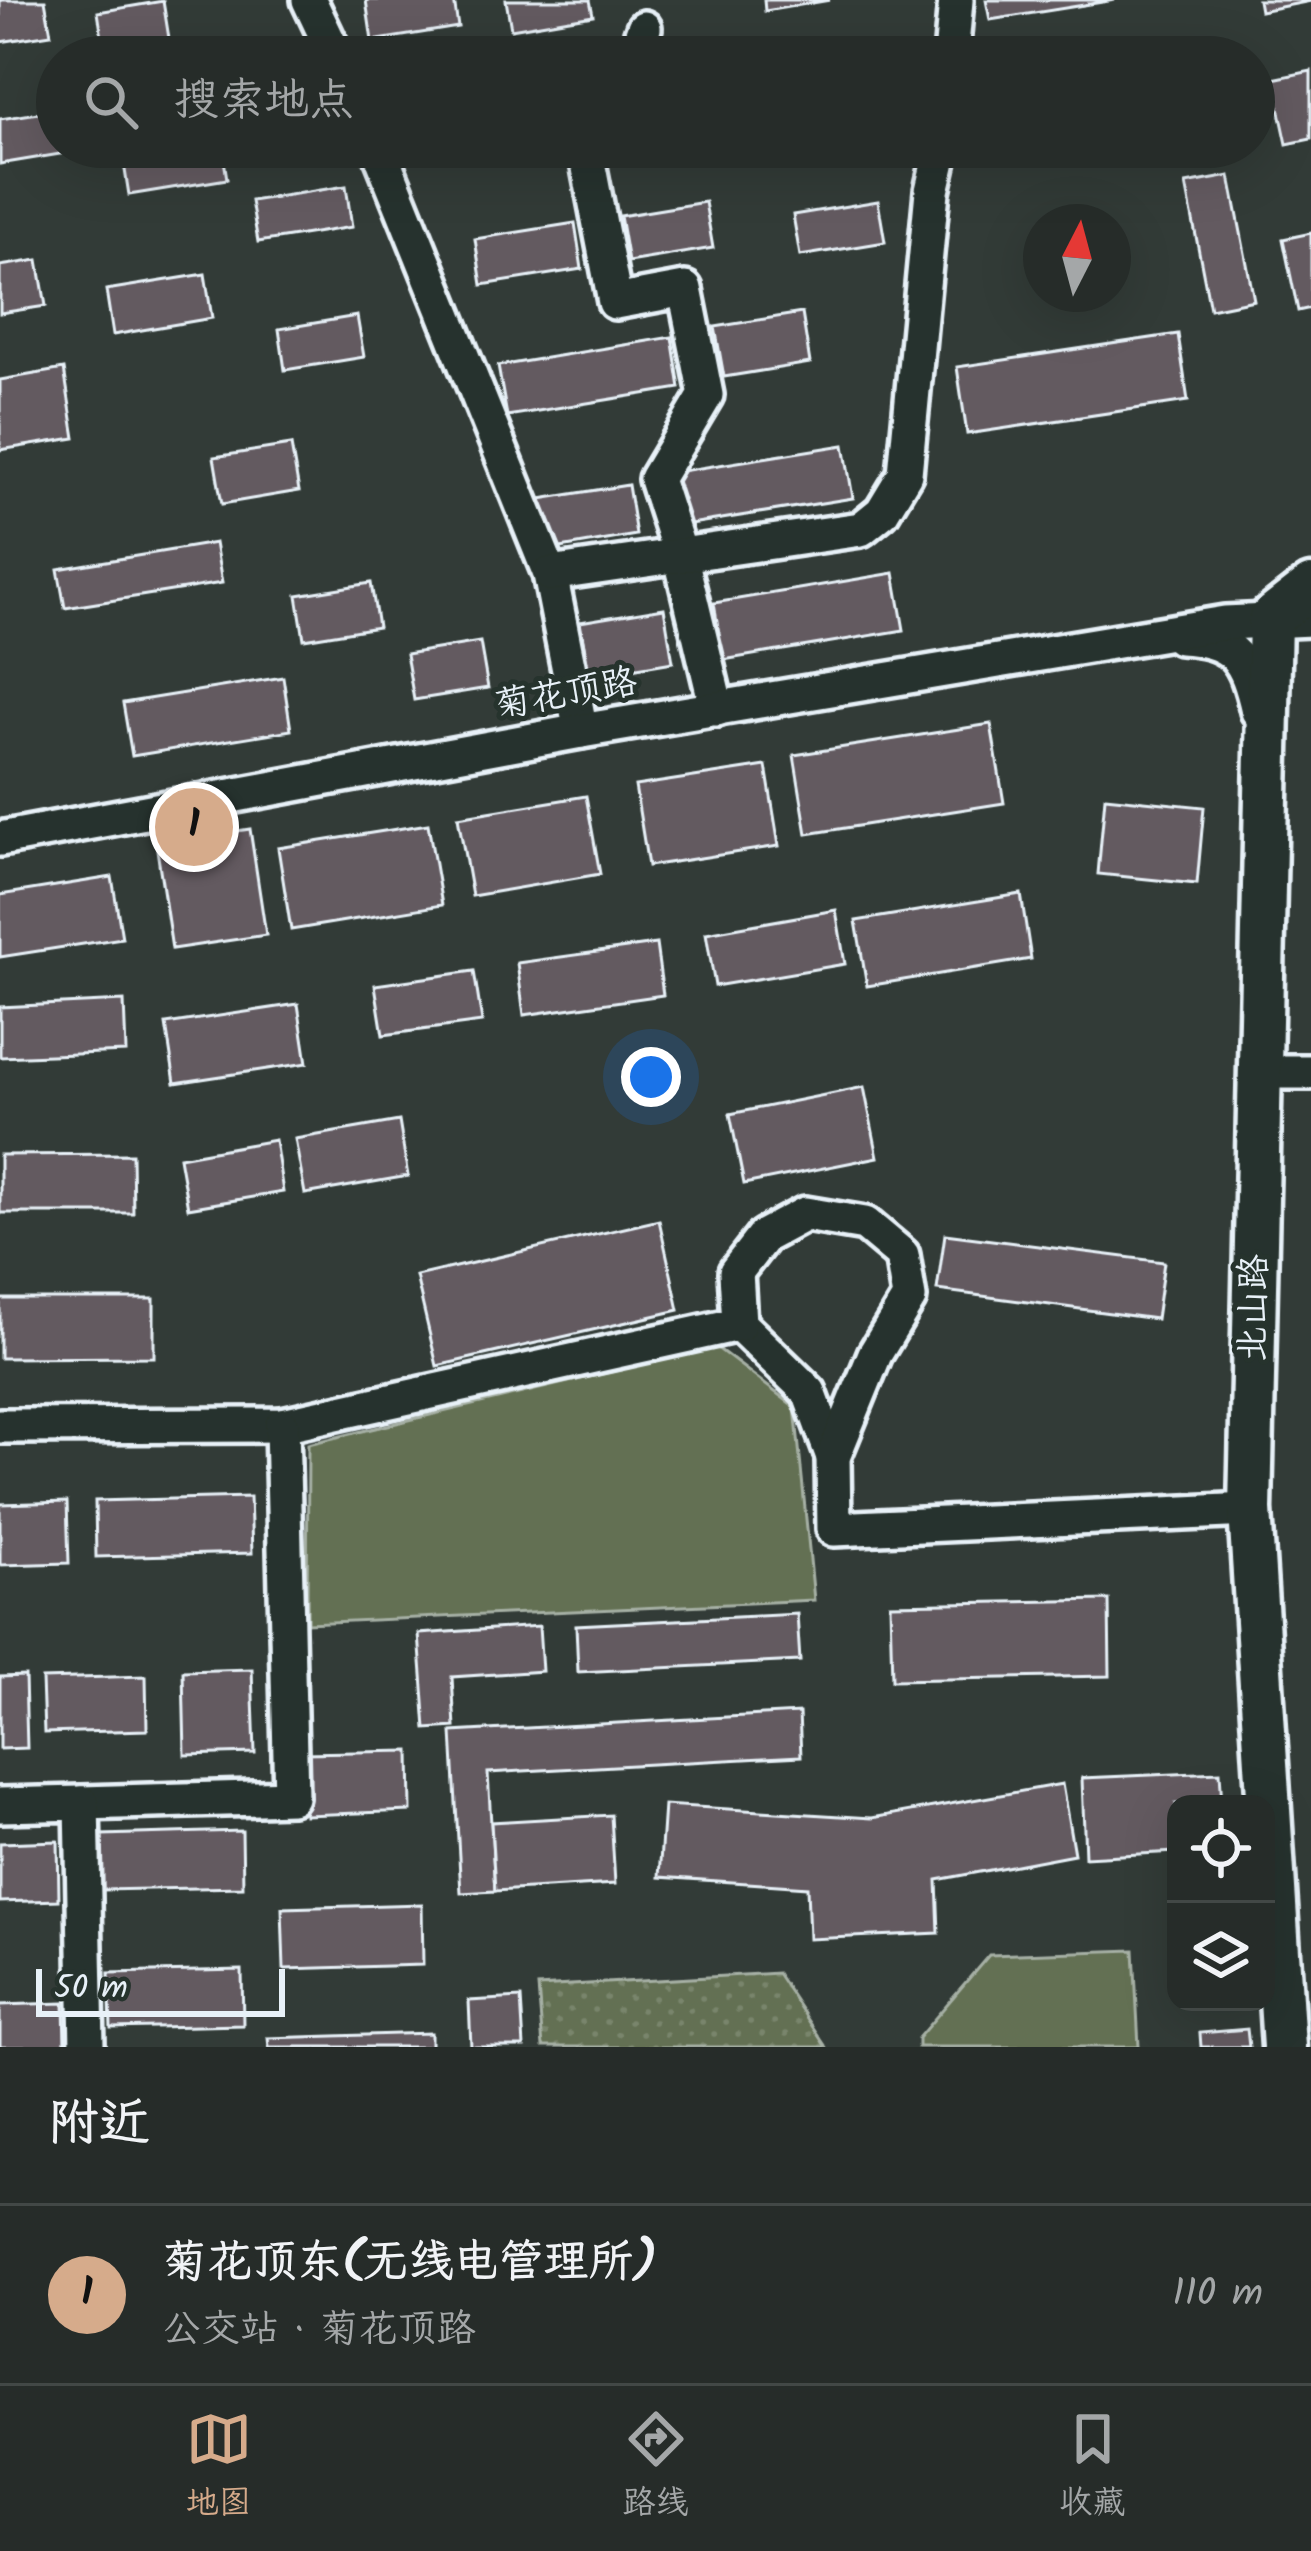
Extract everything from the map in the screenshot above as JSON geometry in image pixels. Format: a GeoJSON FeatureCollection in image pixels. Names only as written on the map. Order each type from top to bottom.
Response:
{"type":"FeatureCollection","features":[{"type":"Feature","properties":{"kind":"main road"},"geometry":{"type":"LineString","coordinates":[[1291,620],[1311,587]]}},
{"type":"Feature","properties":{"kind":"main road","name":"北山路"},"geometry":{"type":"LineString","coordinates":[[1284,2047],[1250,1510],[1268,756],[1291,620]]}},
{"type":"Feature","properties":{"kind":"street"},"geometry":{"type":"LineString","coordinates":[[309,0],[326,36]]}},
{"type":"Feature","properties":{"kind":"street"},"geometry":{"type":"LineString","coordinates":[[953,36],[956,0]]}},
{"type":"Feature","properties":{"kind":"street"},"geometry":{"type":"LineString","coordinates":[[386,168],[550,574],[581,731]]}},
{"type":"Feature","properties":{"kind":"street"},"geometry":{"type":"LineString","coordinates":[[589,168],[615,302],[685,289],[706,394],[656,478],[680,554],[717,709]]}},
{"type":"Feature","properties":{"kind":"street"},"geometry":{"type":"LineString","coordinates":[[550,574],[861,529],[882,512],[904,474],[937,168]]}},
{"type":"Feature","properties":{"kind":"street"},"geometry":{"type":"LineString","coordinates":[[1148,636],[1291,620]]}},
{"type":"Feature","properties":{"kind":"street"},"geometry":{"type":"LineString","coordinates":[[1148,636],[1211,639],[1230,651],[1249,671],[1268,756]]}},
{"type":"Feature","properties":{"kind":"street","name":"菊花顶路"},"geometry":{"type":"LineString","coordinates":[[0,839],[581,731],[1148,636]]}},
{"type":"Feature","properties":{"kind":"street"},"geometry":{"type":"LineString","coordinates":[[1260,1072],[1311,1072]]}},
{"type":"Feature","properties":{"kind":"street"},"geometry":{"type":"LineString","coordinates":[[833,1457],[875,1354],[909,1298],[902,1255],[865,1224],[805,1214],[764,1236],[736,1272],[739,1324],[809,1392],[833,1457],[834,1529],[1250,1510]]}},
{"type":"Feature","properties":{"kind":"street"},"geometry":{"type":"LineString","coordinates":[[0,1426],[282,1425],[739,1324]]}},
{"type":"Feature","properties":{"kind":"street"},"geometry":{"type":"LineString","coordinates":[[0,1805],[291,1797],[282,1425]]}},
{"type":"Feature","properties":{"kind":"street"},"geometry":{"type":"LineString","coordinates":[[82,1803],[87,2047]]}},
{"type":"Feature","properties":{"kind":"green space"},"geometry":{"type":"Polygon","coordinates":[[[716,1347],[795,1407],[814,1600],[307,1623],[308,1444],[716,1347]]]}},
{"type":"Feature","properties":{"kind":"green space"},"geometry":{"type":"Polygon","coordinates":[[[1134,1950],[1139,2047],[918,2047],[918,2038],[989,1955],[1134,1950]]]}},
{"type":"Feature","properties":{"kind":"green space"},"geometry":{"type":"Polygon","coordinates":[[[777,1973],[826,2047],[543,2047],[538,1987],[777,1973]]]}},
{"type":"Feature","properties":{"kind":"building"},"geometry":{"type":"Polygon","coordinates":[[[0,0],[45,0],[51,34],[0,42],[0,0]]]}},
{"type":"Feature","properties":{"kind":"building"},"geometry":{"type":"Polygon","coordinates":[[[366,0],[454,0],[458,27],[371,36],[366,0]]]}},
{"type":"Feature","properties":{"kind":"building"},"geometry":{"type":"Polygon","coordinates":[[[506,0],[590,0],[593,15],[511,29],[506,0]]]}},
{"type":"Feature","properties":{"kind":"building"},"geometry":{"type":"Polygon","coordinates":[[[764,0],[830,0],[765,11],[764,0]]]}},
{"type":"Feature","properties":{"kind":"building"},"geometry":{"type":"Polygon","coordinates":[[[986,0],[1115,0],[990,20],[986,0]]]}},
{"type":"Feature","properties":{"kind":"building"},"geometry":{"type":"Polygon","coordinates":[[[1258,0],[1311,0],[1311,1],[1260,11],[1258,0]]]}},
{"type":"Feature","properties":{"kind":"building"},"geometry":{"type":"Polygon","coordinates":[[[163,1],[169,36],[102,36],[98,12],[163,1]]]}},
{"type":"Feature","properties":{"kind":"building"},"geometry":{"type":"Polygon","coordinates":[[[1311,71],[1311,139],[1287,144],[1275,79],[1311,71]]]}},
{"type":"Feature","properties":{"kind":"building"},"geometry":{"type":"Polygon","coordinates":[[[36,113],[36,158],[0,164],[0,119],[36,113]]]}},
{"type":"Feature","properties":{"kind":"building"},"geometry":{"type":"Polygon","coordinates":[[[125,168],[225,168],[227,179],[129,195],[125,168]]]}},
{"type":"Feature","properties":{"kind":"building"},"geometry":{"type":"Polygon","coordinates":[[[1230,176],[1254,300],[1210,309],[1186,184],[1230,176]]]}},
{"type":"Feature","properties":{"kind":"building"},"geometry":{"type":"Polygon","coordinates":[[[346,186],[352,227],[258,242],[251,201],[346,186]]]}},
{"type":"Feature","properties":{"kind":"building"},"geometry":{"type":"Polygon","coordinates":[[[878,201],[885,242],[800,256],[793,215],[878,201]]]}},
{"type":"Feature","properties":{"kind":"building"},"geometry":{"type":"Polygon","coordinates":[[[705,202],[713,248],[628,262],[620,216],[705,202]]]}},
{"type":"Feature","properties":{"kind":"building"},"geometry":{"type":"Polygon","coordinates":[[[575,223],[582,269],[482,285],[475,239],[575,223]]]}},
{"type":"Feature","properties":{"kind":"building"},"geometry":{"type":"Polygon","coordinates":[[[1311,233],[1311,308],[1298,311],[1283,239],[1311,233]]]}},
{"type":"Feature","properties":{"kind":"building"},"geometry":{"type":"Polygon","coordinates":[[[38,260],[46,306],[0,313],[0,266],[38,260]]]}},
{"type":"Feature","properties":{"kind":"building"},"geometry":{"type":"Polygon","coordinates":[[[205,274],[212,318],[113,335],[106,290],[205,274]]]}},
{"type":"Feature","properties":{"kind":"building"},"geometry":{"type":"Polygon","coordinates":[[[802,313],[810,363],[724,377],[715,327],[802,313]]]}},
{"type":"Feature","properties":{"kind":"building"},"geometry":{"type":"Polygon","coordinates":[[[357,316],[364,357],[285,370],[279,329],[357,316]]]}},
{"type":"Feature","properties":{"kind":"building"},"geometry":{"type":"Polygon","coordinates":[[[1178,334],[1188,401],[967,434],[957,367],[1178,334]]]}},
{"type":"Feature","properties":{"kind":"building"},"geometry":{"type":"Polygon","coordinates":[[[672,337],[680,388],[507,416],[498,366],[672,337]]]}},
{"type":"Feature","properties":{"kind":"building"},"geometry":{"type":"Polygon","coordinates":[[[64,369],[75,438],[0,450],[0,380],[64,369]]]}},
{"type":"Feature","properties":{"kind":"building"},"geometry":{"type":"Polygon","coordinates":[[[291,445],[299,491],[222,504],[214,457],[291,445]]]}},
{"type":"Feature","properties":{"kind":"building"},"geometry":{"type":"Polygon","coordinates":[[[844,445],[853,498],[684,525],[675,472],[844,445]]]}},
{"type":"Feature","properties":{"kind":"building"},"geometry":{"type":"Polygon","coordinates":[[[628,485],[636,535],[549,550],[540,499],[628,485]]]}},
{"type":"Feature","properties":{"kind":"building"},"geometry":{"type":"Polygon","coordinates":[[[215,543],[222,583],[65,608],[58,569],[215,543]]]}},
{"type":"Feature","properties":{"kind":"building"},"geometry":{"type":"Polygon","coordinates":[[[894,573],[904,630],[723,660],[714,603],[894,573]]]}},
{"type":"Feature","properties":{"kind":"building"},"geometry":{"type":"Polygon","coordinates":[[[371,583],[378,627],[304,639],[297,595],[371,583]]]}},
{"type":"Feature","properties":{"kind":"building"},"geometry":{"type":"Polygon","coordinates":[[[664,608],[673,662],[589,676],[580,622],[664,608]]]}},
{"type":"Feature","properties":{"kind":"building"},"geometry":{"type":"Polygon","coordinates":[[[480,642],[488,688],[414,700],[406,654],[480,642]]]}},
{"type":"Feature","properties":{"kind":"building"},"geometry":{"type":"Polygon","coordinates":[[[283,677],[291,730],[132,756],[123,703],[283,677]]]}},
{"type":"Feature","properties":{"kind":"building"},"geometry":{"type":"Polygon","coordinates":[[[991,724],[1004,803],[807,834],[794,755],[991,724]]]}},
{"type":"Feature","properties":{"kind":"building"},"geometry":{"type":"Polygon","coordinates":[[[766,766],[779,846],[648,866],[635,786],[766,766]]]}},
{"type":"Feature","properties":{"kind":"building"},"geometry":{"type":"Polygon","coordinates":[[[586,796],[600,874],[472,896],[458,817],[586,796]]]}},
{"type":"Feature","properties":{"kind":"building"},"geometry":{"type":"Polygon","coordinates":[[[1105,797],[1204,807],[1197,884],[1098,874],[1105,797]]]}},
{"type":"Feature","properties":{"kind":"building"},"geometry":{"type":"Polygon","coordinates":[[[428,824],[442,905],[291,930],[278,848],[428,824]]]}},
{"type":"Feature","properties":{"kind":"building"},"geometry":{"type":"Polygon","coordinates":[[[250,829],[266,935],[172,949],[156,843],[250,829]]]}},
{"type":"Feature","properties":{"kind":"building"},"geometry":{"type":"Polygon","coordinates":[[[112,877],[122,938],[0,957],[0,895],[112,877]]]}},
{"type":"Feature","properties":{"kind":"building"},"geometry":{"type":"Polygon","coordinates":[[[1021,894],[1031,959],[867,986],[856,921],[1021,894]]]}},
{"type":"Feature","properties":{"kind":"building"},"geometry":{"type":"Polygon","coordinates":[[[836,910],[845,964],[715,986],[706,933],[836,910]]]}},
{"type":"Feature","properties":{"kind":"building"},"geometry":{"type":"Polygon","coordinates":[[[656,944],[663,995],[524,1015],[517,963],[656,944]]]}},
{"type":"Feature","properties":{"kind":"building"},"geometry":{"type":"Polygon","coordinates":[[[474,971],[482,1022],[383,1035],[375,985],[474,971]]]}},
{"type":"Feature","properties":{"kind":"building"},"geometry":{"type":"Polygon","coordinates":[[[124,1001],[126,1052],[0,1057],[0,1007],[124,1001]]]}},
{"type":"Feature","properties":{"kind":"building"},"geometry":{"type":"Polygon","coordinates":[[[298,1004],[307,1063],[175,1083],[166,1024],[298,1004]]]}},
{"type":"Feature","properties":{"kind":"building"},"geometry":{"type":"Polygon","coordinates":[[[864,1087],[878,1157],[744,1184],[730,1114],[864,1087]]]}},
{"type":"Feature","properties":{"kind":"building"},"geometry":{"type":"Polygon","coordinates":[[[399,1121],[408,1176],[305,1194],[295,1139],[399,1121]]]}},
{"type":"Feature","properties":{"kind":"building"},"geometry":{"type":"Polygon","coordinates":[[[275,1140],[283,1192],[188,1208],[179,1157],[275,1140]]]}},
{"type":"Feature","properties":{"kind":"building"},"geometry":{"type":"Polygon","coordinates":[[[132,1154],[133,1213],[0,1213],[0,1155],[132,1154]]]}},
{"type":"Feature","properties":{"kind":"building"},"geometry":{"type":"Polygon","coordinates":[[[659,1220],[679,1310],[437,1366],[416,1276],[659,1220]]]}},
{"type":"Feature","properties":{"kind":"building"},"geometry":{"type":"Polygon","coordinates":[[[945,1234],[1164,1262],[1156,1319],[937,1290],[945,1234]]]}},
{"type":"Feature","properties":{"kind":"building"},"geometry":{"type":"Polygon","coordinates":[[[0,1299],[154,1299],[154,1357],[0,1358],[0,1299]]]}},
{"type":"Feature","properties":{"kind":"building"},"geometry":{"type":"Polygon","coordinates":[[[250,1497],[252,1553],[96,1557],[95,1501],[250,1497]]]}},
{"type":"Feature","properties":{"kind":"building"},"geometry":{"type":"Polygon","coordinates":[[[67,1502],[69,1563],[0,1565],[0,1504],[67,1502]]]}},
{"type":"Feature","properties":{"kind":"building"},"geometry":{"type":"Polygon","coordinates":[[[1109,1600],[1110,1676],[892,1680],[890,1604],[1109,1600]]]}},
{"type":"Feature","properties":{"kind":"building"},"geometry":{"type":"Polygon","coordinates":[[[797,1614],[800,1661],[578,1672],[576,1625],[797,1614]]]}},
{"type":"Feature","properties":{"kind":"building"},"geometry":{"type":"Polygon","coordinates":[[[539,1626],[542,1671],[452,1677],[455,1727],[426,1729],[419,1634],[539,1626]]]}},
{"type":"Feature","properties":{"kind":"building"},"geometry":{"type":"Polygon","coordinates":[[[252,1669],[255,1753],[185,1755],[183,1671],[252,1669]]]}},
{"type":"Feature","properties":{"kind":"building"},"geometry":{"type":"Polygon","coordinates":[[[25,1676],[27,1748],[0,1749],[0,1677],[25,1676]]]}},
{"type":"Feature","properties":{"kind":"building"},"geometry":{"type":"Polygon","coordinates":[[[146,1676],[147,1730],[44,1733],[42,1679],[146,1676]]]}},
{"type":"Feature","properties":{"kind":"building"},"geometry":{"type":"Polygon","coordinates":[[[799,1713],[801,1756],[488,1773],[495,1891],[461,1893],[452,1732],[799,1713]]]}},
{"type":"Feature","properties":{"kind":"building"},"geometry":{"type":"Polygon","coordinates":[[[410,1751],[411,1811],[305,1815],[303,1753],[410,1751]]]}},
{"type":"Feature","properties":{"kind":"building"},"geometry":{"type":"Polygon","coordinates":[[[1220,1772],[1221,1795],[1167,1795],[1167,1852],[1085,1857],[1082,1778],[1220,1772]]]}},
{"type":"Feature","properties":{"kind":"building"},"geometry":{"type":"Polygon","coordinates":[[[1062,1784],[1074,1854],[937,1880],[939,1933],[809,1939],[807,1887],[659,1877],[664,1805],[872,1818],[1062,1784]]]}},
{"type":"Feature","properties":{"kind":"building"},"geometry":{"type":"Polygon","coordinates":[[[611,1815],[615,1884],[495,1891],[491,1822],[611,1815]]]}},
{"type":"Feature","properties":{"kind":"building"},"geometry":{"type":"Polygon","coordinates":[[[242,1831],[243,1887],[102,1890],[101,1835],[242,1831]]]}},
{"type":"Feature","properties":{"kind":"building"},"geometry":{"type":"Polygon","coordinates":[[[58,1841],[59,1900],[0,1902],[0,1843],[58,1841]]]}},
{"type":"Feature","properties":{"kind":"building"},"geometry":{"type":"Polygon","coordinates":[[[422,1904],[423,1965],[284,1969],[282,1908],[422,1904]]]}},
{"type":"Feature","properties":{"kind":"building"},"geometry":{"type":"Polygon","coordinates":[[[242,1970],[243,2025],[111,2028],[109,1973],[242,1970]]]}},
{"type":"Feature","properties":{"kind":"building"},"geometry":{"type":"Polygon","coordinates":[[[521,1998],[524,2047],[471,2047],[469,2001],[521,1998]]]}},
{"type":"Feature","properties":{"kind":"building"},"geometry":{"type":"Polygon","coordinates":[[[64,2003],[65,2047],[0,2047],[0,2005],[64,2003]]]}},
{"type":"Feature","properties":{"kind":"building"},"geometry":{"type":"Polygon","coordinates":[[[1247,2029],[1249,2047],[1201,2047],[1200,2033],[1247,2029]]]}},
{"type":"Feature","properties":{"kind":"building"},"geometry":{"type":"Polygon","coordinates":[[[431,2033],[431,2047],[269,2047],[268,2038],[431,2033]]]}},
{"type":"Feature","properties":{"kind":"place","name":"菊花顶东(无线电管理所)"},"geometry":{"type":"Point","coordinates":[194,827]}}]}
